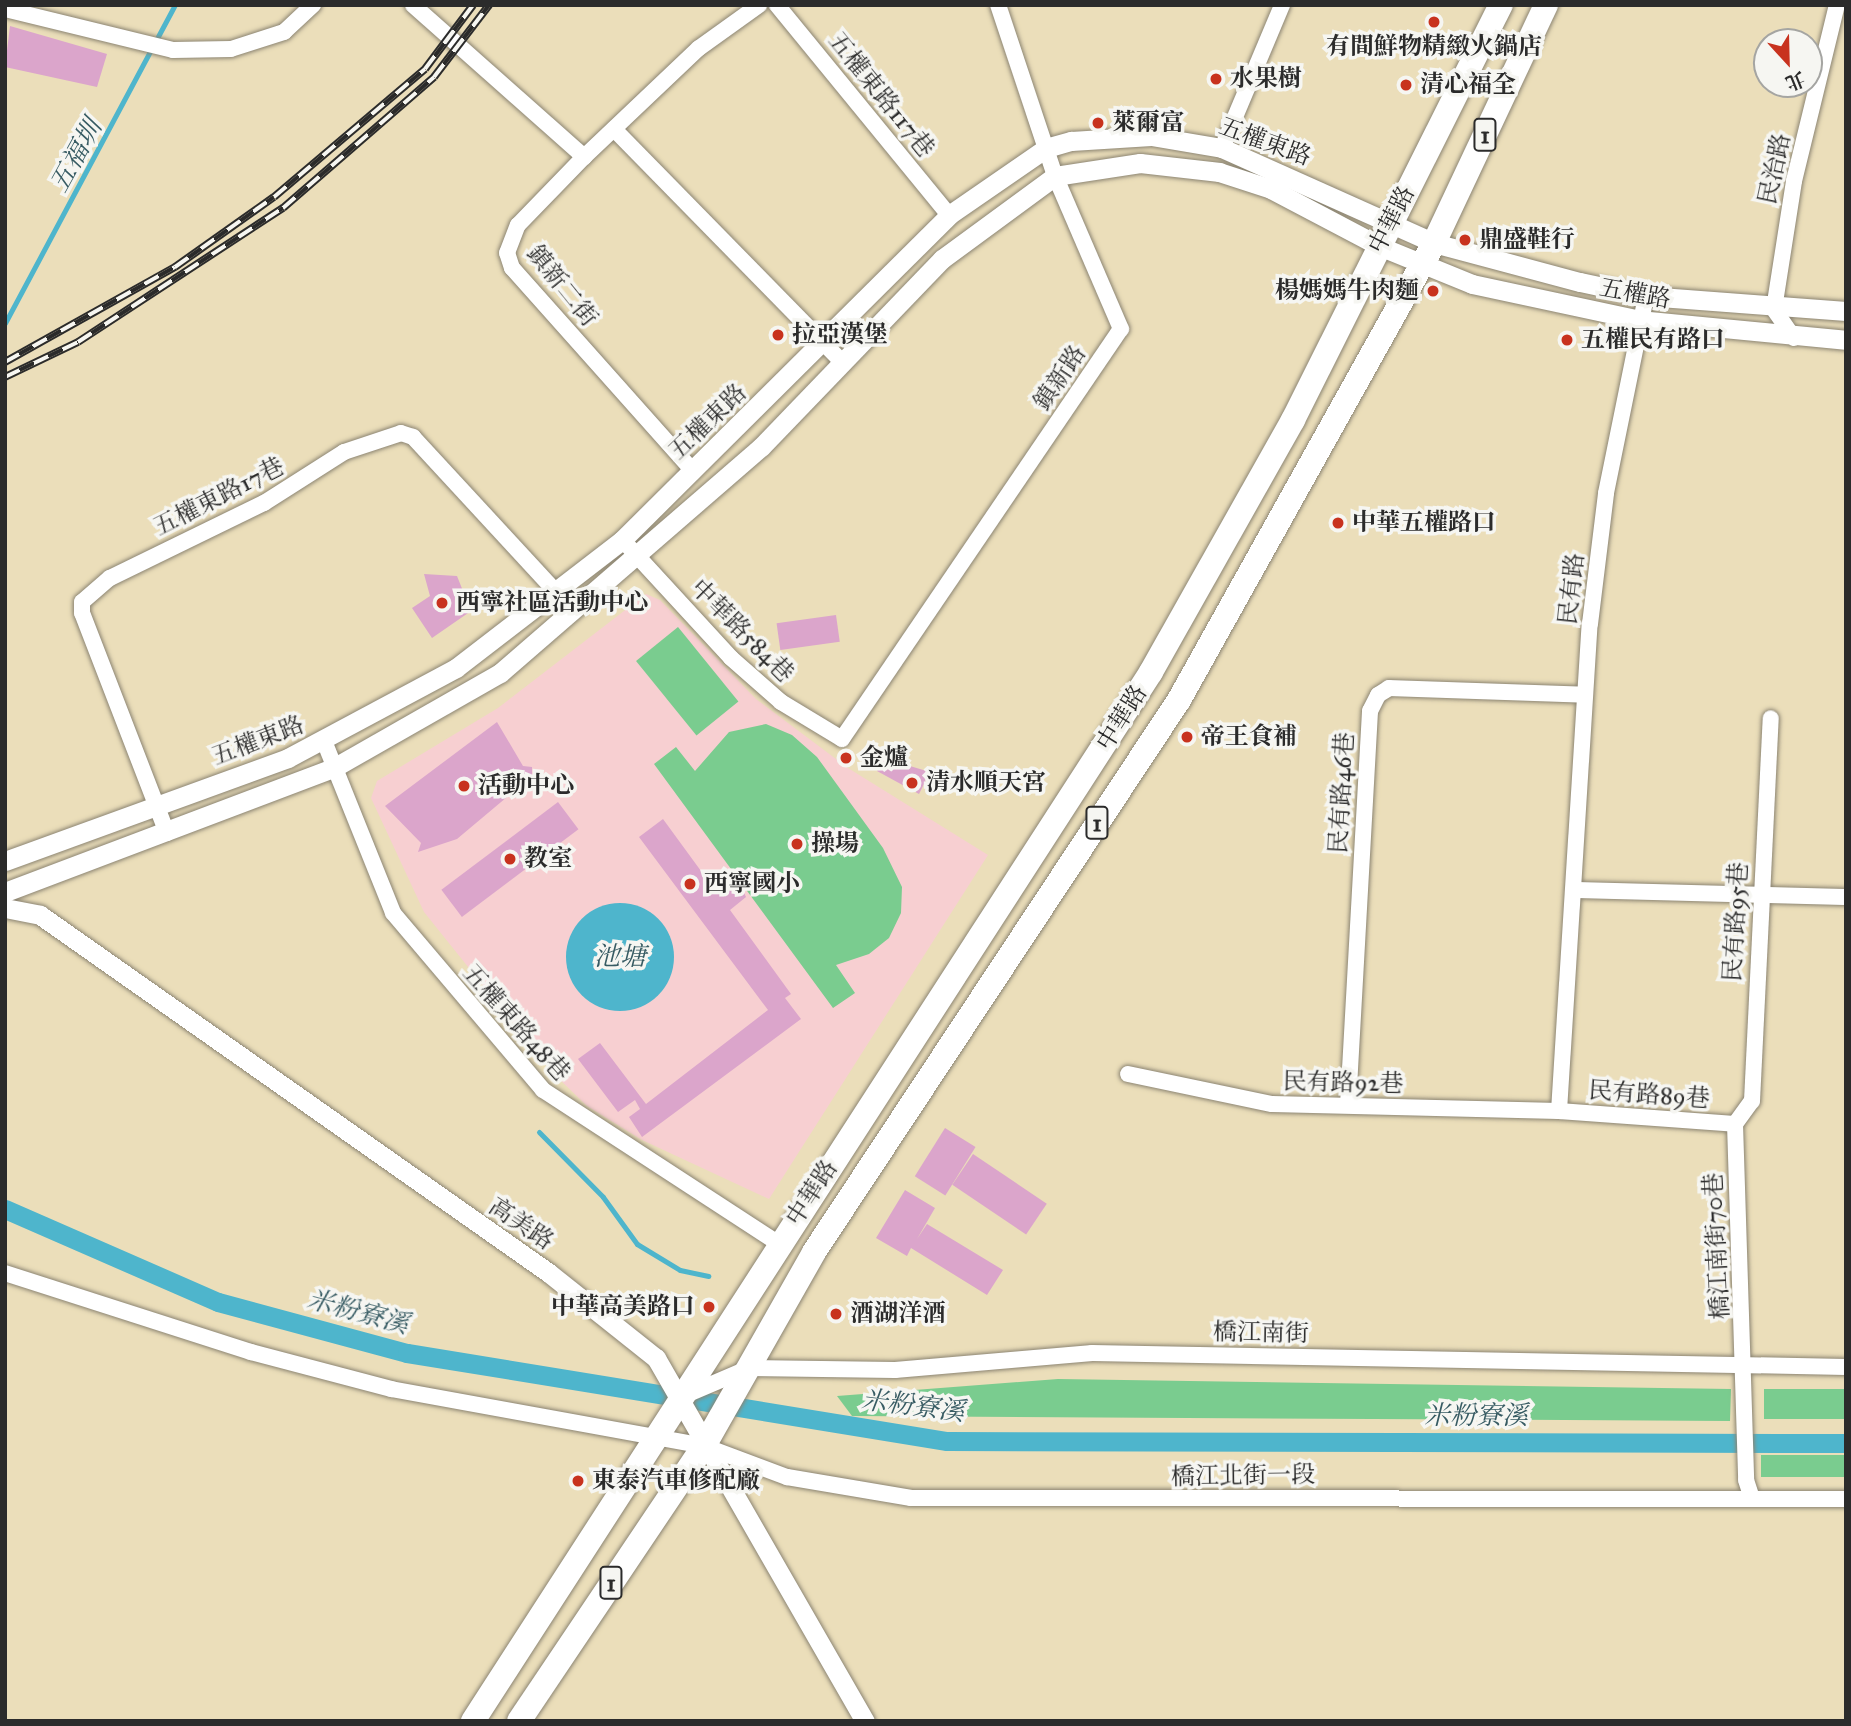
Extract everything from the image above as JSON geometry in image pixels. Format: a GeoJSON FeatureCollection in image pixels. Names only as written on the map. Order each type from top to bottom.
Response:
{"type":"FeatureCollection","features":[{"type":"Feature","properties":{"kind":"main road","name":"中華路"},"geometry":{"type":"LineString","coordinates":[[683,1396],[1157,660],[1232,536],[1501,5]]}},
{"type":"Feature","properties":{"kind":"main road","name":"中華路"},"geometry":{"type":"LineString","coordinates":[[749,1368],[814,1252],[1179,700],[1423,265],[1546,5]]}},
{"type":"Feature","properties":{"kind":"main road","name":"1"},"geometry":{"type":"LineString","coordinates":[[519,1721],[704,1443],[749,1368]]}},
{"type":"Feature","properties":{"kind":"main road","name":"1"},"geometry":{"type":"LineString","coordinates":[[472,1721],[648,1440],[683,1396]]}},
{"type":"Feature","properties":{"kind":"street"},"geometry":{"type":"LineString","coordinates":[[5,9],[173,50],[230,49],[284,32],[313,5]]}},
{"type":"Feature","properties":{"kind":"street"},"geometry":{"type":"LineString","coordinates":[[413,5],[584,157]]}},
{"type":"Feature","properties":{"kind":"street","name":"鎮新二街"},"geometry":{"type":"LineString","coordinates":[[693,471],[509,261],[518,225],[584,157],[699,48],[759,5]]}},
{"type":"Feature","properties":{"kind":"street","name":"五權東路117巷"},"geometry":{"type":"LineString","coordinates":[[777,5],[949,215]]}},
{"type":"Feature","properties":{"kind":"street","name":"鎮新路"},"geometry":{"type":"LineString","coordinates":[[842,739],[1121,329],[1055,176],[998,5]]}},
{"type":"Feature","properties":{"kind":"street"},"geometry":{"type":"LineString","coordinates":[[1222,148],[1282,5]]}},
{"type":"Feature","properties":{"kind":"street","name":"民治路"},"geometry":{"type":"LineString","coordinates":[[1774,309],[1794,181],[1838,38],[1837,5]]}},
{"type":"Feature","properties":{"kind":"street"},"geometry":{"type":"LineString","coordinates":[[614,129],[822,345],[842,362]]}},
{"type":"Feature","properties":{"kind":"street","name":"五權東路"},"geometry":{"type":"LineString","coordinates":[[5,861],[155,807],[324,741],[456,668],[557,593],[622,540],[822,345],[949,215],[1046,148],[1151,136],[1222,148],[1434,243]]}},
{"type":"Feature","properties":{"kind":"street","name":"五權東路"},"geometry":{"type":"LineString","coordinates":[[5,892],[167,833],[335,767],[500,673],[639,557],[761,447],[942,259],[1055,176],[1140,163],[1219,172],[1271,188],[1379,246],[1423,265]]}},
{"type":"Feature","properties":{"kind":"street","name":"五權路"},"geometry":{"type":"LineString","coordinates":[[1434,243],[1646,296],[1774,309],[1846,311]]}},
{"type":"Feature","properties":{"kind":"street","name":"五權路"},"geometry":{"type":"LineString","coordinates":[[1423,265],[1472,284],[1640,320],[1794,338],[1846,340]]}},
{"type":"Feature","properties":{"kind":"street","name":"民有路"},"geometry":{"type":"LineString","coordinates":[[1559,1111],[1575,890],[1585,695],[1604,504],[1646,296]]}},
{"type":"Feature","properties":{"kind":"street"},"geometry":{"type":"LineString","coordinates":[[1774,309],[1794,338]]}},
{"type":"Feature","properties":{"kind":"street","name":"五權東路17巷"},"geometry":{"type":"LineString","coordinates":[[167,833],[107,690],[82,602],[110,578],[264,503],[344,452],[387,434],[414,437],[557,593]]}},
{"type":"Feature","properties":{"kind":"street","name":"中華路584巷"},"geometry":{"type":"LineString","coordinates":[[622,540],[731,658],[781,702],[842,739]]}},
{"type":"Feature","properties":{"kind":"street","name":"民有路46巷"},"geometry":{"type":"LineString","coordinates":[[1348,1105],[1370,711],[1378,695],[1389,688],[1585,695]]}},
{"type":"Feature","properties":{"kind":"street","name":"民有路95巷"},"geometry":{"type":"LineString","coordinates":[[1735,1124],[1752,1101],[1771,718]]}},
{"type":"Feature","properties":{"kind":"street","name":"五權東路48巷"},"geometry":{"type":"LineString","coordinates":[[324,741],[393,913],[543,1090],[779,1244]]}},
{"type":"Feature","properties":{"kind":"street"},"geometry":{"type":"LineString","coordinates":[[1575,890],[1846,898]]}},
{"type":"Feature","properties":{"kind":"street","name":"高美路"},"geometry":{"type":"LineString","coordinates":[[5,908],[40,915],[549,1273],[670,1372],[704,1443],[865,1721]]}},
{"type":"Feature","properties":{"kind":"street","name":"民有路92巷"},"geometry":{"type":"LineString","coordinates":[[1128,1074],[1272,1104],[1559,1111]]}},
{"type":"Feature","properties":{"kind":"street","name":"民有路89巷"},"geometry":{"type":"LineString","coordinates":[[1559,1111],[1735,1124]]}},
{"type":"Feature","properties":{"kind":"street","name":"橋江南街70巷"},"geometry":{"type":"LineString","coordinates":[[1735,1124],[1746,1365],[1746,1472],[1752,1499]]}},
{"type":"Feature","properties":{"kind":"street","name":"橋江北街一段"},"geometry":{"type":"LineString","coordinates":[[5,1273],[251,1352],[391,1389],[648,1440],[704,1443],[787,1477],[911,1498],[1846,1499]]}},
{"type":"Feature","properties":{"kind":"street","name":"橋江南街"},"geometry":{"type":"LineString","coordinates":[[683,1396],[749,1368],[895,1370],[1092,1353],[1846,1367]]}},
{"type":"Feature","properties":{"kind":"shaded area","name":"西寧國小"},"geometry":{"type":"Polygon","coordinates":[[[646,594],[660,600],[756,699],[848,768],[988,855],[769,1199],[642,1140],[587,1106],[554,1074],[424,912],[371,798],[377,781],[498,708],[646,594]]]}},
{"type":"Feature","properties":{"kind":"green space"},"geometry":{"type":"Polygon","coordinates":[[[678,627],[738,702],[696,736],[636,661],[678,627]]]}},
{"type":"Feature","properties":{"kind":"green space"},"geometry":{"type":"Polygon","coordinates":[[[766,724],[792,735],[817,757],[883,848],[902,887],[901,913],[889,938],[869,954],[836,965],[855,993],[833,1008],[654,764],[676,747],[695,771],[729,732],[766,724]]]}},
{"type":"Feature","properties":{"kind":"green space"},"geometry":{"type":"Polygon","coordinates":[[[1058,1379],[1731,1389],[1730,1421],[852,1416],[837,1396],[1058,1379]]]}},
{"type":"Feature","properties":{"kind":"green space"},"geometry":{"type":"Polygon","coordinates":[[[1764,1389],[1846,1389],[1846,1419],[1764,1419],[1764,1389]]]}},
{"type":"Feature","properties":{"kind":"green space"},"geometry":{"type":"Polygon","coordinates":[[[1761,1455],[1846,1455],[1846,1477],[1761,1477],[1761,1455]]]}},
{"type":"Feature","properties":{"kind":"water","name":"池塘"},"geometry":{"type":"Polygon","coordinates":[[[620,903],[641,907],[658,919],[670,936],[674,957],[670,978],[658,995],[641,1007],[620,1011],[599,1007],[582,995],[570,978],[566,957],[570,936],[582,919],[599,907],[620,903]]]}},
{"type":"Feature","properties":{"kind":"building"},"geometry":{"type":"Polygon","coordinates":[[[10,26],[107,54],[97,87],[5,67],[10,26]]]}},
{"type":"Feature","properties":{"kind":"building","name":"西寧社區活動中心"},"geometry":{"type":"Polygon","coordinates":[[[424,574],[457,576],[471,611],[432,638],[412,608],[430,596],[424,574]]]}},
{"type":"Feature","properties":{"kind":"building"},"geometry":{"type":"Polygon","coordinates":[[[836,615],[840,642],[780,650],[777,623],[836,615]]]}},
{"type":"Feature","properties":{"kind":"building","name":"活動中心"},"geometry":{"type":"Polygon","coordinates":[[[497,722],[523,766],[532,767],[532,776],[457,839],[418,852],[421,843],[385,806],[497,722]]]}},
{"type":"Feature","properties":{"kind":"building","name":"清水順天宮"},"geometry":{"type":"Polygon","coordinates":[[[883,758],[930,772],[919,794],[877,771],[883,758]]]}},
{"type":"Feature","properties":{"kind":"building","name":"教室"},"geometry":{"type":"Polygon","coordinates":[[[558,802],[578,829],[462,917],[441,890],[558,802]]]}},
{"type":"Feature","properties":{"kind":"building"},"geometry":{"type":"Polygon","coordinates":[[[663,819],[709,882],[725,871],[739,882],[746,897],[730,910],[791,994],[785,998],[801,1019],[642,1137],[629,1117],[640,1109],[635,1100],[618,1112],[578,1059],[600,1043],[646,1104],[768,1010],[639,837],[663,819]]]}},
{"type":"Feature","properties":{"kind":"building"},"geometry":{"type":"Polygon","coordinates":[[[945,1128],[976,1147],[945,1195],[915,1176],[945,1128]]]}},
{"type":"Feature","properties":{"kind":"building"},"geometry":{"type":"Polygon","coordinates":[[[973,1154],[1047,1204],[1026,1234],[952,1185],[973,1154]]]}},
{"type":"Feature","properties":{"kind":"building"},"geometry":{"type":"Polygon","coordinates":[[[905,1190],[935,1208],[917,1239],[927,1224],[1003,1270],[987,1295],[911,1248],[907,1256],[876,1238],[905,1190]]]}},
{"type":"Feature","properties":{"kind":"waterway","name":"五福圳"},"geometry":{"type":"LineString","coordinates":[[5,323],[175,5]]}},
{"type":"Feature","properties":{"kind":"waterway"},"geometry":{"type":"LineString","coordinates":[[539,1132],[603,1197],[637,1244],[680,1270],[708,1276]]}},
{"type":"Feature","properties":{"kind":"waterway","name":"米粉寮溪"},"geometry":{"type":"LineString","coordinates":[[5,1209],[218,1302],[407,1353],[947,1441],[1846,1443]]}},
{"type":"Feature","properties":{"kind":"railway"},"geometry":{"type":"LineString","coordinates":[[5,362],[175,267],[274,197],[425,69],[473,5]]}},
{"type":"Feature","properties":{"kind":"railway"},"geometry":{"type":"LineString","coordinates":[[5,377],[78,342],[283,208],[434,77],[489,5]]}},
{"type":"Feature","properties":{"kind":"place","name":"有間鮮物精緻火鍋店"},"geometry":{"type":"Point","coordinates":[1434,22]}},
{"type":"Feature","properties":{"kind":"place","name":"水果樹"},"geometry":{"type":"Point","coordinates":[1216,79]}},
{"type":"Feature","properties":{"kind":"place","name":"清心福全"},"geometry":{"type":"Point","coordinates":[1406,85]}},
{"type":"Feature","properties":{"kind":"place","name":"萊爾富"},"geometry":{"type":"Point","coordinates":[1098,123]}},
{"type":"Feature","properties":{"kind":"place","name":"鼎盛鞋行"},"geometry":{"type":"Point","coordinates":[1465,240]}},
{"type":"Feature","properties":{"kind":"place","name":"楊媽媽牛肉麵"},"geometry":{"type":"Point","coordinates":[1433,291]}},
{"type":"Feature","properties":{"kind":"place","name":"拉亞漢堡"},"geometry":{"type":"Point","coordinates":[778,335]}},
{"type":"Feature","properties":{"kind":"place","name":"五權民有路口"},"geometry":{"type":"Point","coordinates":[1567,340]}},
{"type":"Feature","properties":{"kind":"place","name":"中華五權路口"},"geometry":{"type":"Point","coordinates":[1338,523]}},
{"type":"Feature","properties":{"kind":"place","name":"西寧社區活動中心"},"geometry":{"type":"Point","coordinates":[442,603]}},
{"type":"Feature","properties":{"kind":"place","name":"帝王食補"},"geometry":{"type":"Point","coordinates":[1187,737]}},
{"type":"Feature","properties":{"kind":"place","name":"金爐"},"geometry":{"type":"Point","coordinates":[846,758]}},
{"type":"Feature","properties":{"kind":"place","name":"清水順天宮"},"geometry":{"type":"Point","coordinates":[912,783]}},
{"type":"Feature","properties":{"kind":"place","name":"活動中心"},"geometry":{"type":"Point","coordinates":[464,786]}},
{"type":"Feature","properties":{"kind":"place","name":"操場"},"geometry":{"type":"Point","coordinates":[797,844]}},
{"type":"Feature","properties":{"kind":"place","name":"教室"},"geometry":{"type":"Point","coordinates":[510,859]}},
{"type":"Feature","properties":{"kind":"place","name":"西寧國小"},"geometry":{"type":"Point","coordinates":[690,884]}},
{"type":"Feature","properties":{"kind":"place","name":"中華高美路口"},"geometry":{"type":"Point","coordinates":[709,1307]}},
{"type":"Feature","properties":{"kind":"place","name":"酒湖洋酒"},"geometry":{"type":"Point","coordinates":[836,1314]}},
{"type":"Feature","properties":{"kind":"place","name":"東泰汽車修配廠"},"geometry":{"type":"Point","coordinates":[578,1481]}}]}
